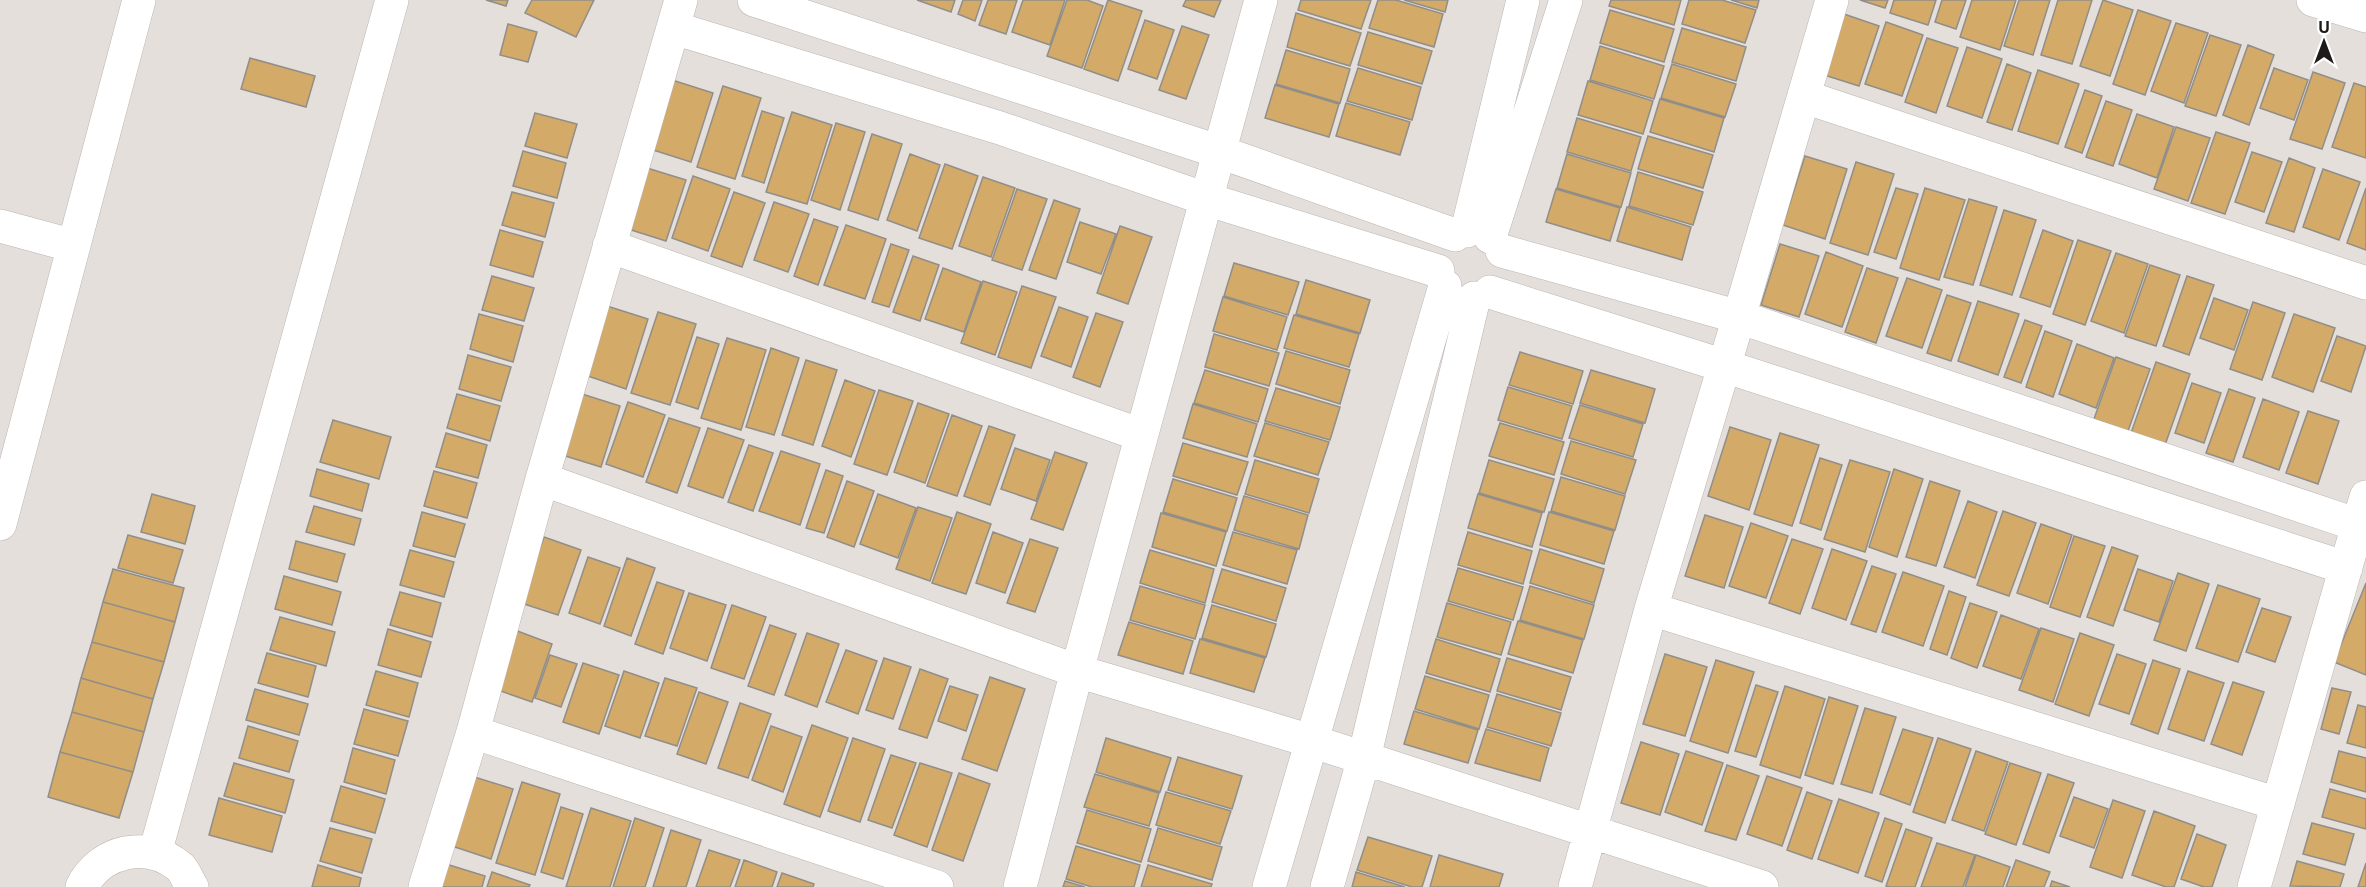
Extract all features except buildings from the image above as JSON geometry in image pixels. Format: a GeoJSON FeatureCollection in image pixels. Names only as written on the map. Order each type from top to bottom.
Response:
{"type":"FeatureCollection","features":[{"type":"Feature","properties":{"kind":"street"},"geometry":{"type":"LineString","coordinates":[[0,524],[139,0]]}},
{"type":"Feature","properties":{"kind":"street"},"geometry":{"type":"LineString","coordinates":[[155,853],[392,0]]}},
{"type":"Feature","properties":{"kind":"street"},"geometry":{"type":"LineString","coordinates":[[754,0],[1479,238],[2362,511],[2254,887]]}},
{"type":"Feature","properties":{"kind":"street"},"geometry":{"type":"LineString","coordinates":[[1020,887],[1261,0]]}},
{"type":"Feature","properties":{"kind":"street"},"geometry":{"type":"LineString","coordinates":[[1479,238],[1523,0]]}},
{"type":"Feature","properties":{"kind":"street"},"geometry":{"type":"LineString","coordinates":[[1479,238],[1566,0]]}},
{"type":"Feature","properties":{"kind":"street"},"geometry":{"type":"LineString","coordinates":[[1575,887],[1651,609],[1740,317],[1832,0]]}},
{"type":"Feature","properties":{"kind":"street"},"geometry":{"type":"LineString","coordinates":[[2313,0],[2366,16]]}},
{"type":"Feature","properties":{"kind":"street"},"geometry":{"type":"LineString","coordinates":[[425,887],[473,732],[542,479],[677,14],[1000,128],[1441,279],[1458,296],[1482,295],[1724,365],[2346,568]]}},
{"type":"Feature","properties":{"kind":"street"},"geometry":{"type":"LineString","coordinates":[[1000,128],[1014,84]]}},
{"type":"Feature","properties":{"kind":"street"},"geometry":{"type":"LineString","coordinates":[[1804,97],[2366,283]]}},
{"type":"Feature","properties":{"kind":"street"},"geometry":{"type":"LineString","coordinates":[[0,226],[74,246]]}},
{"type":"Feature","properties":{"kind":"street"},"geometry":{"type":"LineString","coordinates":[[1269,887],[1441,279],[1441,251],[1446,242],[1479,238],[1505,258],[1504,274],[1501,281],[1482,295],[1364,758],[1327,887]]}},
{"type":"Feature","properties":{"kind":"street"},"geometry":{"type":"LineString","coordinates":[[609,246],[1141,435]]}},
{"type":"Feature","properties":{"kind":"street"},"geometry":{"type":"LineString","coordinates":[[542,479],[1077,671],[1311,741],[1762,887]]}},
{"type":"Feature","properties":{"kind":"street"},"geometry":{"type":"LineString","coordinates":[[1651,609],[2278,804]]}},
{"type":"Feature","properties":{"kind":"street"},"geometry":{"type":"LineString","coordinates":[[473,732],[937,887]]}},
{"type":"Feature","properties":{"kind":"street"},"geometry":{"type":"LineString","coordinates":[[82,887],[87,876],[106,859],[130,851],[155,853],[181,868],[192,887]]}}]}
